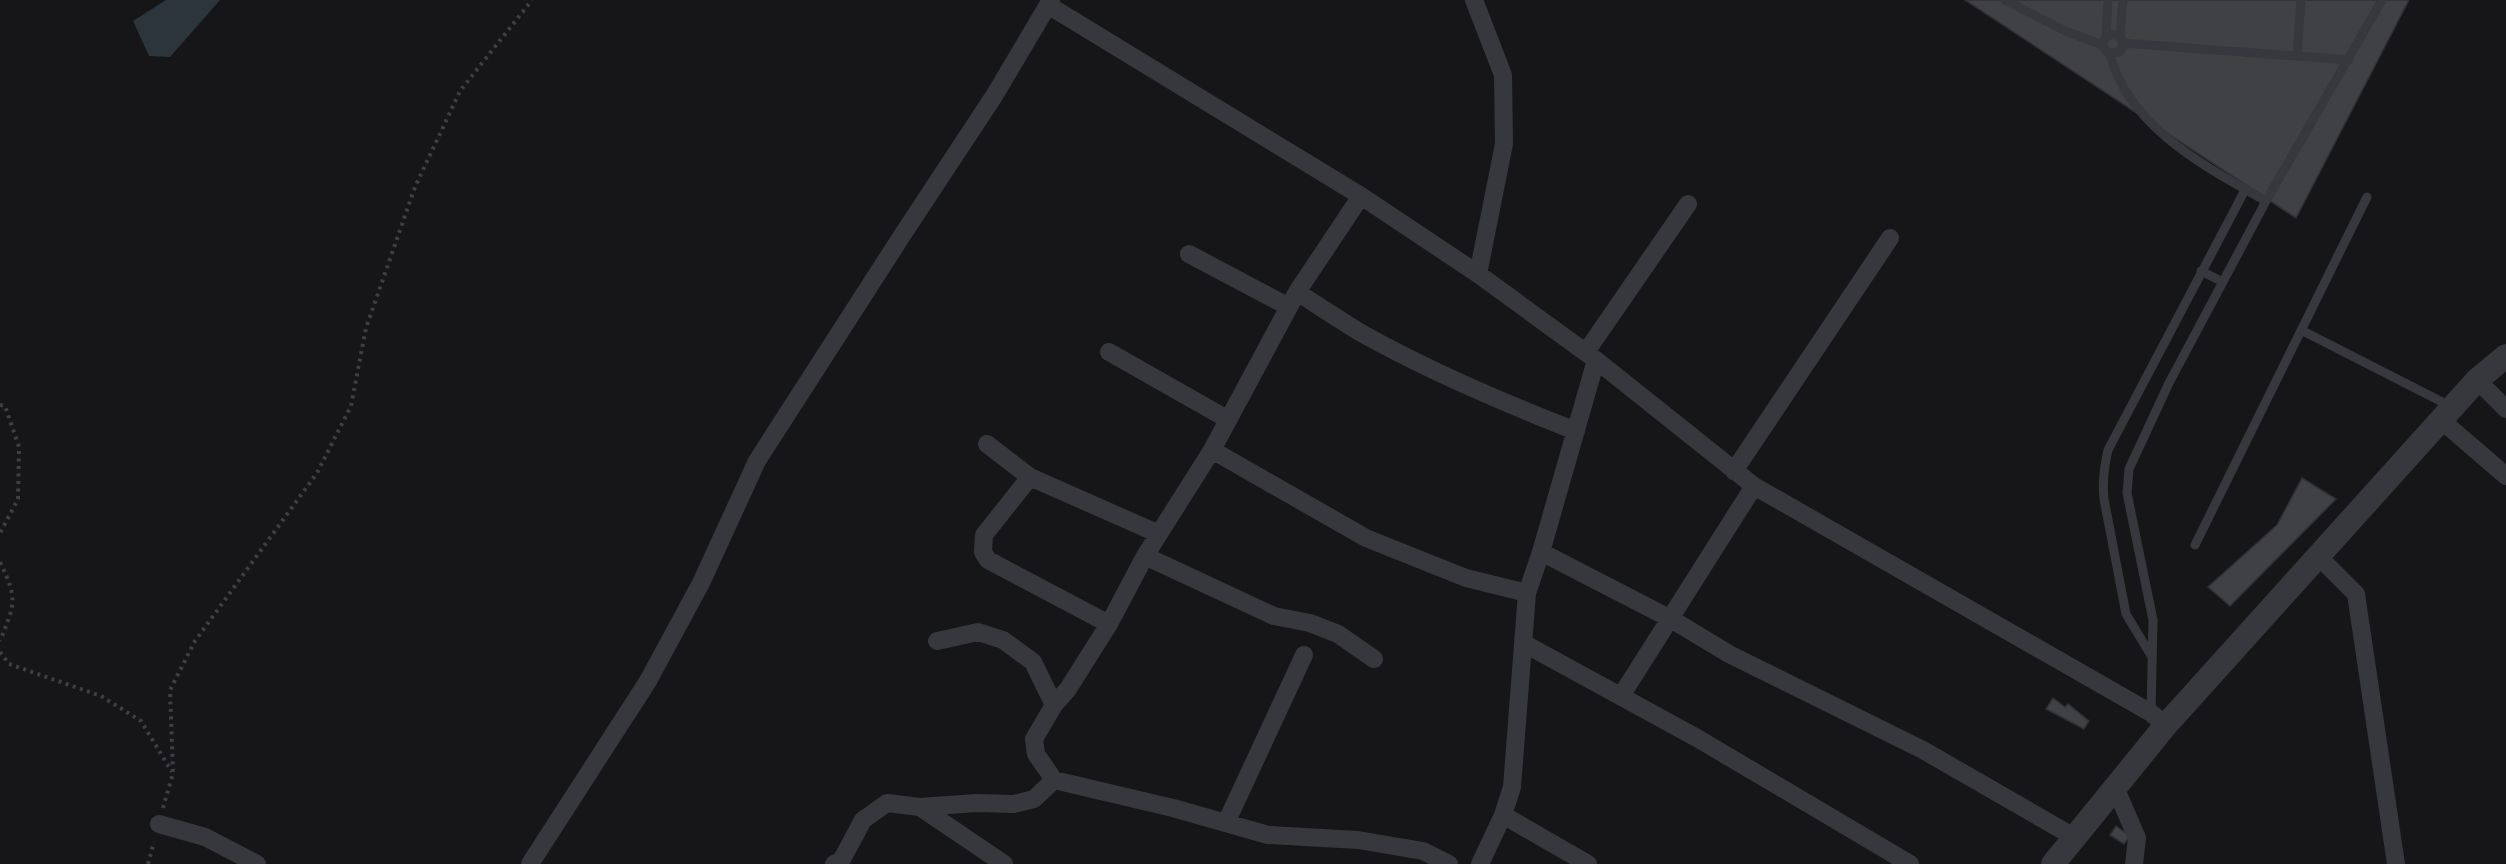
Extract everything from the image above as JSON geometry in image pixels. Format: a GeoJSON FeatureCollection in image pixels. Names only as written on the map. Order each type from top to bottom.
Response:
{"type":"FeatureCollection","features":[{"type":"Feature","properties":{"kind":"street"},"geometry":{"type":"LineString","coordinates":[[1474,0],[1503,75],[1504,121],[1504,144],[1478,274]]}},
{"type":"Feature","properties":{"kind":"street"},"geometry":{"type":"LineString","coordinates":[[530,864],[648,681],[701,583],[758,461],[994,96],[1050,3],[1360,196],[1478,274],[1591,356],[1754,486],[2159,719]]}},
{"type":"Feature","properties":{"kind":"street"},"geometry":{"type":"LineString","coordinates":[[1360,196],[1293,299],[1212,450],[1145,556],[1109,624],[1068,689],[1054,705],[1034,739],[1036,754],[1054,780],[1268,835],[1358,840],[1424,851],[1449,864]]}},
{"type":"Feature","properties":{"kind":"street"},"geometry":{"type":"LineString","coordinates":[[1480,864],[1503,815],[1512,787],[1527,593],[1542,552],[1576,431],[1591,356],[1688,204]]}},
{"type":"Feature","properties":{"kind":"street"},"geometry":{"type":"LineString","coordinates":[[1734,471],[1890,238]]}},
{"type":"Feature","properties":{"kind":"street"},"geometry":{"type":"LineString","coordinates":[[1188,254],[1293,299],[1441,374],[1576,431]]}},
{"type":"Feature","properties":{"kind":"street"},"geometry":{"type":"LineString","coordinates":[[1109,352],[1227,419]]}},
{"type":"Feature","properties":{"kind":"street"},"geometry":{"type":"LineString","coordinates":[[2053,864],[2115,787],[2159,719],[2318,556],[2477,380],[2506,356]]}},
{"type":"Feature","properties":{"kind":"street"},"geometry":{"type":"LineString","coordinates":[[2477,380],[2506,409]]}},
{"type":"Feature","properties":{"kind":"street"},"geometry":{"type":"LineString","coordinates":[[2447,414],[2506,476]]}},
{"type":"Feature","properties":{"kind":"street"},"geometry":{"type":"LineString","coordinates":[[987,444],[1030,477],[1159,534]]}},
{"type":"Feature","properties":{"kind":"street"},"geometry":{"type":"LineString","coordinates":[[1212,450],[1366,538],[1466,578],[1527,593]]}},
{"type":"Feature","properties":{"kind":"street"},"geometry":{"type":"LineString","coordinates":[[1030,477],[984,535],[983,552],[988,560],[1109,624]]}},
{"type":"Feature","properties":{"kind":"street"},"geometry":{"type":"LineString","coordinates":[[1621,696],[1754,486]]}},
{"type":"Feature","properties":{"kind":"street"},"geometry":{"type":"LineString","coordinates":[[1542,552],[1671,619],[1729,654],[1923,750],[2074,837]]}},
{"type":"Feature","properties":{"kind":"street"},"geometry":{"type":"LineString","coordinates":[[1145,556],[1274,616],[1310,622],[1338,634],[1374,659]]}},
{"type":"Feature","properties":{"kind":"street"},"geometry":{"type":"LineString","coordinates":[[2318,556],[2356,594],[2396,864]]}},
{"type":"Feature","properties":{"kind":"street"},"geometry":{"type":"LineString","coordinates":[[938,641],[978,632],[1004,640],[1033,662],[1054,705]]}},
{"type":"Feature","properties":{"kind":"street"},"geometry":{"type":"LineString","coordinates":[[1523,643],[1697,738],[1910,864]]}},
{"type":"Feature","properties":{"kind":"street"},"geometry":{"type":"LineString","coordinates":[[1226,823],[1304,655]]}},
{"type":"Feature","properties":{"kind":"street"},"geometry":{"type":"LineString","coordinates":[[840,863],[863,820],[887,803],[920,807],[976,803],[1014,804],[1034,799],[1054,780]]}},
{"type":"Feature","properties":{"kind":"street"},"geometry":{"type":"LineString","coordinates":[[2115,787],[2138,838],[2134,864]]}},
{"type":"Feature","properties":{"kind":"street"},"geometry":{"type":"LineString","coordinates":[[920,807],[1004,864]]}},
{"type":"Feature","properties":{"kind":"street"},"geometry":{"type":"LineString","coordinates":[[1503,815],[1588,864]]}},
{"type":"Feature","properties":{"kind":"street"},"geometry":{"type":"LineString","coordinates":[[159,824],[205,837],[257,864]]}},
{"type":"Feature","properties":{"kind":"lane"},"geometry":{"type":"LineString","coordinates":[[2005,0],[2065,31],[2104,41]]}},
{"type":"Feature","properties":{"kind":"lane"},"geometry":{"type":"LineString","coordinates":[[2108,0],[2105,51],[2110,54],[2125,89],[2153,126],[2213,172],[2265,201]]}},
{"type":"Feature","properties":{"kind":"lane"},"geometry":{"type":"LineString","coordinates":[[2110,54],[2119,52],[2123,0]]}},
{"type":"Feature","properties":{"kind":"lane"},"geometry":{"type":"LineString","coordinates":[[2296,56],[2301,0]]}},
{"type":"Feature","properties":{"kind":"lane"},"geometry":{"type":"LineString","coordinates":[[2159,719],[2152,657],[2153,620],[2127,493],[2129,469],[2169,383],[2265,201],[2382,0]]}},
{"type":"Feature","properties":{"kind":"lane"},"geometry":{"type":"LineString","coordinates":[[2104,41],[2112,34],[2121,40],[2349,60]]}},
{"type":"Feature","properties":{"kind":"lane"},"geometry":{"type":"LineString","coordinates":[[2152,657],[2126,614],[2104,499],[2103,473],[2108,450],[2246,190]]}},
{"type":"Feature","properties":{"kind":"lane"},"geometry":{"type":"LineString","coordinates":[[2195,545],[2367,197]]}},
{"type":"Feature","properties":{"kind":"lane"},"geometry":{"type":"LineString","coordinates":[[2201,271],[2223,282]]}},
{"type":"Feature","properties":{"kind":"lane"},"geometry":{"type":"LineString","coordinates":[[2301,330],[2447,414]]}},
{"type":"Feature","properties":{"kind":"path"},"geometry":{"type":"LineString","coordinates":[[147,864],[173,773],[170,690],[195,641],[317,473],[351,406],[366,328],[415,188],[460,91],[532,0]]}},
{"type":"Feature","properties":{"kind":"path"},"geometry":{"type":"LineString","coordinates":[[0,405],[6,406],[19,447],[18,499],[0,533]]}},
{"type":"Feature","properties":{"kind":"path"},"geometry":{"type":"LineString","coordinates":[[0,562],[9,580],[14,607],[0,641]]}},
{"type":"Feature","properties":{"kind":"path"},"geometry":{"type":"LineString","coordinates":[[0,652],[9,664],[101,696],[141,722],[173,773]]}},
{"type":"Feature","properties":{"kind":"shaded area"},"geometry":{"type":"Polygon","coordinates":[[[166,0],[220,0],[170,57],[149,56],[133,21],[166,0]]]}},
{"type":"Feature","properties":{"kind":"building"},"geometry":{"type":"Polygon","coordinates":[[[1965,0],[2409,0],[2296,218],[1965,0]]]}},
{"type":"Feature","properties":{"kind":"building"},"geometry":{"type":"Polygon","coordinates":[[[2302,478],[2336,499],[2230,606],[2208,587],[2277,525],[2302,478]]]}},
{"type":"Feature","properties":{"kind":"building"},"geometry":{"type":"Polygon","coordinates":[[[2053,698],[2065,707],[2068,704],[2089,721],[2084,729],[2046,709],[2053,698]]]}},
{"type":"Feature","properties":{"kind":"building"},"geometry":{"type":"Polygon","coordinates":[[[2116,826],[2130,836],[2124,844],[2110,835],[2116,826]]]}}]}
